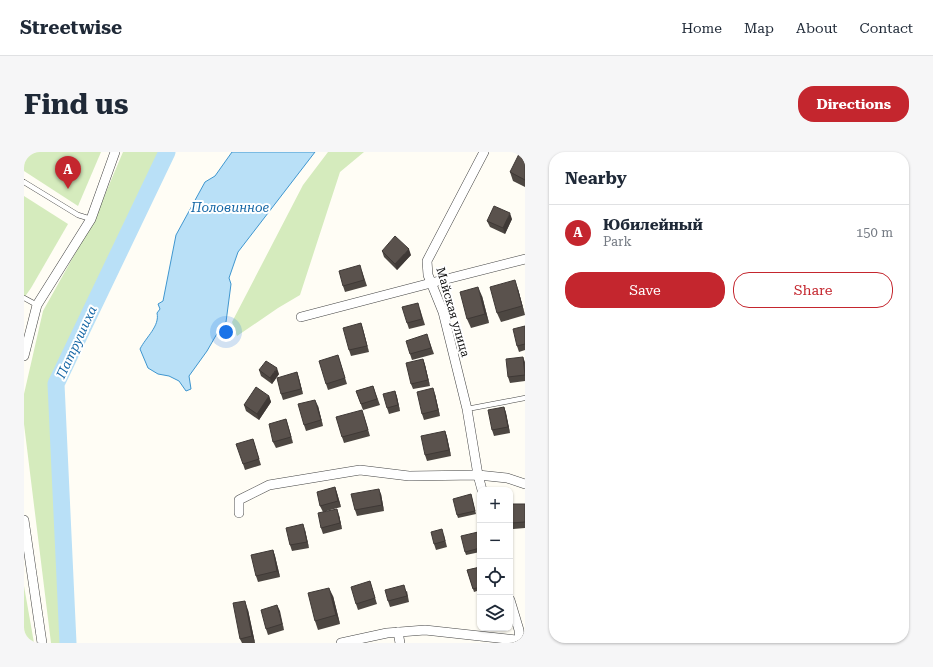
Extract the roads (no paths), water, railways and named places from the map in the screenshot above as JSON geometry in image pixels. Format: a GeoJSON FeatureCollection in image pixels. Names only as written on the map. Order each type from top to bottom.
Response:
{"type":"FeatureCollection","features":[{"type":"Feature","properties":{"kind":"street"},"geometry":{"type":"LineString","coordinates":[[24,356],[37,305],[91,219],[115,152]]}},
{"type":"Feature","properties":{"kind":"street","name":"Майская улица"},"geometry":{"type":"LineString","coordinates":[[481,487],[467,409],[443,312],[430,283],[427,261],[484,152]]}},
{"type":"Feature","properties":{"kind":"street"},"geometry":{"type":"LineString","coordinates":[[301,318],[525,259]]}},
{"type":"Feature","properties":{"kind":"street"},"geometry":{"type":"LineString","coordinates":[[239,513],[240,500],[269,485],[360,470],[410,476],[478,475],[508,478],[525,484]]}},
{"type":"Feature","properties":{"kind":"street"},"geometry":{"type":"LineString","coordinates":[[24,520],[42,643]]}},
{"type":"Feature","properties":{"kind":"street"},"geometry":{"type":"LineString","coordinates":[[340,643],[398,632],[425,630],[522,641],[513,610]]}},
{"type":"Feature","properties":{"kind":"street"},"geometry":{"type":"LineString","coordinates":[[398,632],[400,643]]}},
{"type":"Feature","properties":{"kind":"lane"},"geometry":{"type":"LineString","coordinates":[[24,182],[78,215],[91,219]]}},
{"type":"Feature","properties":{"kind":"lane"},"geometry":{"type":"LineString","coordinates":[[24,298],[37,305]]}},
{"type":"Feature","properties":{"kind":"lane"},"geometry":{"type":"LineString","coordinates":[[467,409],[525,398]]}},
{"type":"Feature","properties":{"kind":"water","name":"Половинное"},"geometry":{"type":"Polygon","coordinates":[[[232,152],[315,152],[238,252],[229,278],[231,284],[226,322],[222,325],[207,351],[189,376],[191,389],[186,391],[179,381],[169,376],[158,374],[148,368],[140,349],[155,327],[157,313],[160,309],[158,304],[163,301],[176,235],[205,182],[215,176],[232,152]]]}},
{"type":"Feature","properties":{"kind":"waterway","name":"Патрушиха"},"geometry":{"type":"LineString","coordinates":[[68,643],[56,384],[167,152]]}},
{"type":"Feature","properties":{"kind":"place","name":"Юбилейный"},"geometry":{"type":"Point","coordinates":[68,189]}}]}
